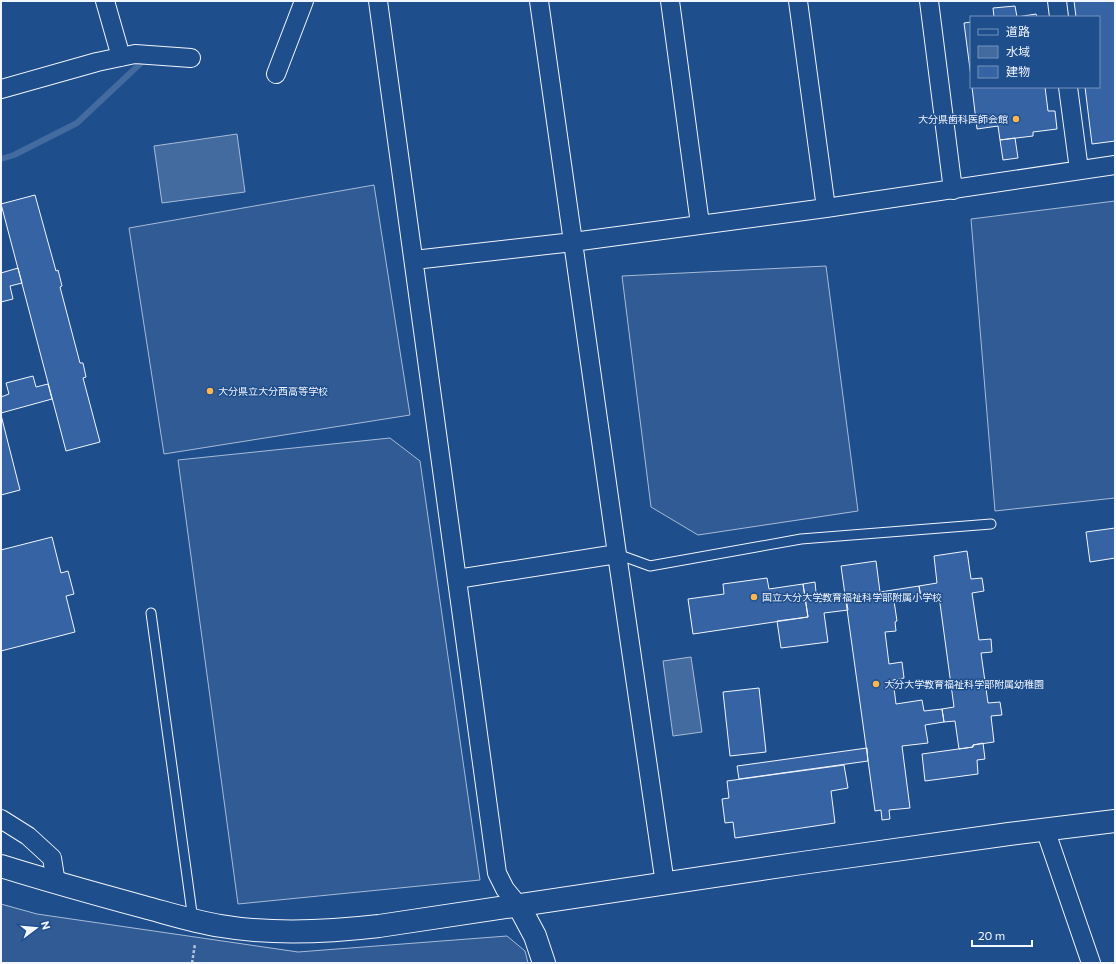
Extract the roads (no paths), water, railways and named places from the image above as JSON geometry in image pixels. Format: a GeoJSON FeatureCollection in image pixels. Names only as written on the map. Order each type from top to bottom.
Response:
{"type":"FeatureCollection","features":[{"type":"Feature","properties":{"kind":"street"},"geometry":{"type":"LineString","coordinates":[[104,1],[121,57]]}},
{"type":"Feature","properties":{"kind":"street"},"geometry":{"type":"LineString","coordinates":[[276,74],[304,1]]}},
{"type":"Feature","properties":{"kind":"street"},"geometry":{"type":"LineString","coordinates":[[378,1],[497,873],[505,889],[519,906],[535,936],[544,963]]}},
{"type":"Feature","properties":{"kind":"street"},"geometry":{"type":"LineString","coordinates":[[539,1],[665,884]]}},
{"type":"Feature","properties":{"kind":"street"},"geometry":{"type":"LineString","coordinates":[[670,1],[700,224]]}},
{"type":"Feature","properties":{"kind":"street"},"geometry":{"type":"LineString","coordinates":[[798,1],[826,208]]}},
{"type":"Feature","properties":{"kind":"street"},"geometry":{"type":"LineString","coordinates":[[929,1],[953,190]]}},
{"type":"Feature","properties":{"kind":"street"},"geometry":{"type":"LineString","coordinates":[[1057,1],[1059,16]]}},
{"type":"Feature","properties":{"kind":"street"},"geometry":{"type":"LineString","coordinates":[[1,89],[97,62],[135,54],[191,58]]}},
{"type":"Feature","properties":{"kind":"street"},"geometry":{"type":"LineString","coordinates":[[1068,88],[1079,170]]}},
{"type":"Feature","properties":{"kind":"street"},"geometry":{"type":"LineString","coordinates":[[414,260],[573,242],[826,208],[1115,165]]}},
{"type":"Feature","properties":{"kind":"street"},"geometry":{"type":"LineString","coordinates":[[457,579],[617,554]]}},
{"type":"Feature","properties":{"kind":"street"},"geometry":{"type":"LineString","coordinates":[[1,820],[28,836],[52,858],[56,883]]}},
{"type":"Feature","properties":{"kind":"street"},"geometry":{"type":"LineString","coordinates":[[1,866],[56,883],[193,920],[221,926],[254,930],[313,931],[379,926],[810,862],[1045,829],[1115,821]]}},
{"type":"Feature","properties":{"kind":"street"},"geometry":{"type":"LineString","coordinates":[[1045,829],[1091,963]]}},
{"type":"Feature","properties":{"kind":"lane"},"geometry":{"type":"LineString","coordinates":[[617,554],[650,566],[801,539],[991,524]]}},
{"type":"Feature","properties":{"kind":"lane"},"geometry":{"type":"LineString","coordinates":[[151,613],[193,920]]}},
{"type":"Feature","properties":{"kind":"water"},"geometry":{"type":"Polygon","coordinates":[[[237,134],[245,192],[162,203],[154,146],[237,134]]]}},
{"type":"Feature","properties":{"kind":"water"},"geometry":{"type":"Polygon","coordinates":[[[691,657],[702,732],[673,736],[663,661],[691,657]]]}},
{"type":"Feature","properties":{"kind":"waterway"},"geometry":{"type":"LineString","coordinates":[[1,159],[14,155],[77,123],[142,62]]}},
{"type":"Feature","properties":{"kind":"place","name":"大分県歯科医師会館"},"geometry":{"type":"Point","coordinates":[1016,119]}},
{"type":"Feature","properties":{"kind":"place","name":"大分県立大分西高等学校"},"geometry":{"type":"Point","coordinates":[210,391]}},
{"type":"Feature","properties":{"kind":"place","name":"国立大分大学教育福祉科学部附属小学校"},"geometry":{"type":"Point","coordinates":[754,597]}},
{"type":"Feature","properties":{"kind":"place","name":"大分大学教育福祉科学部附属幼稚園"},"geometry":{"type":"Point","coordinates":[876,684]}}]}
